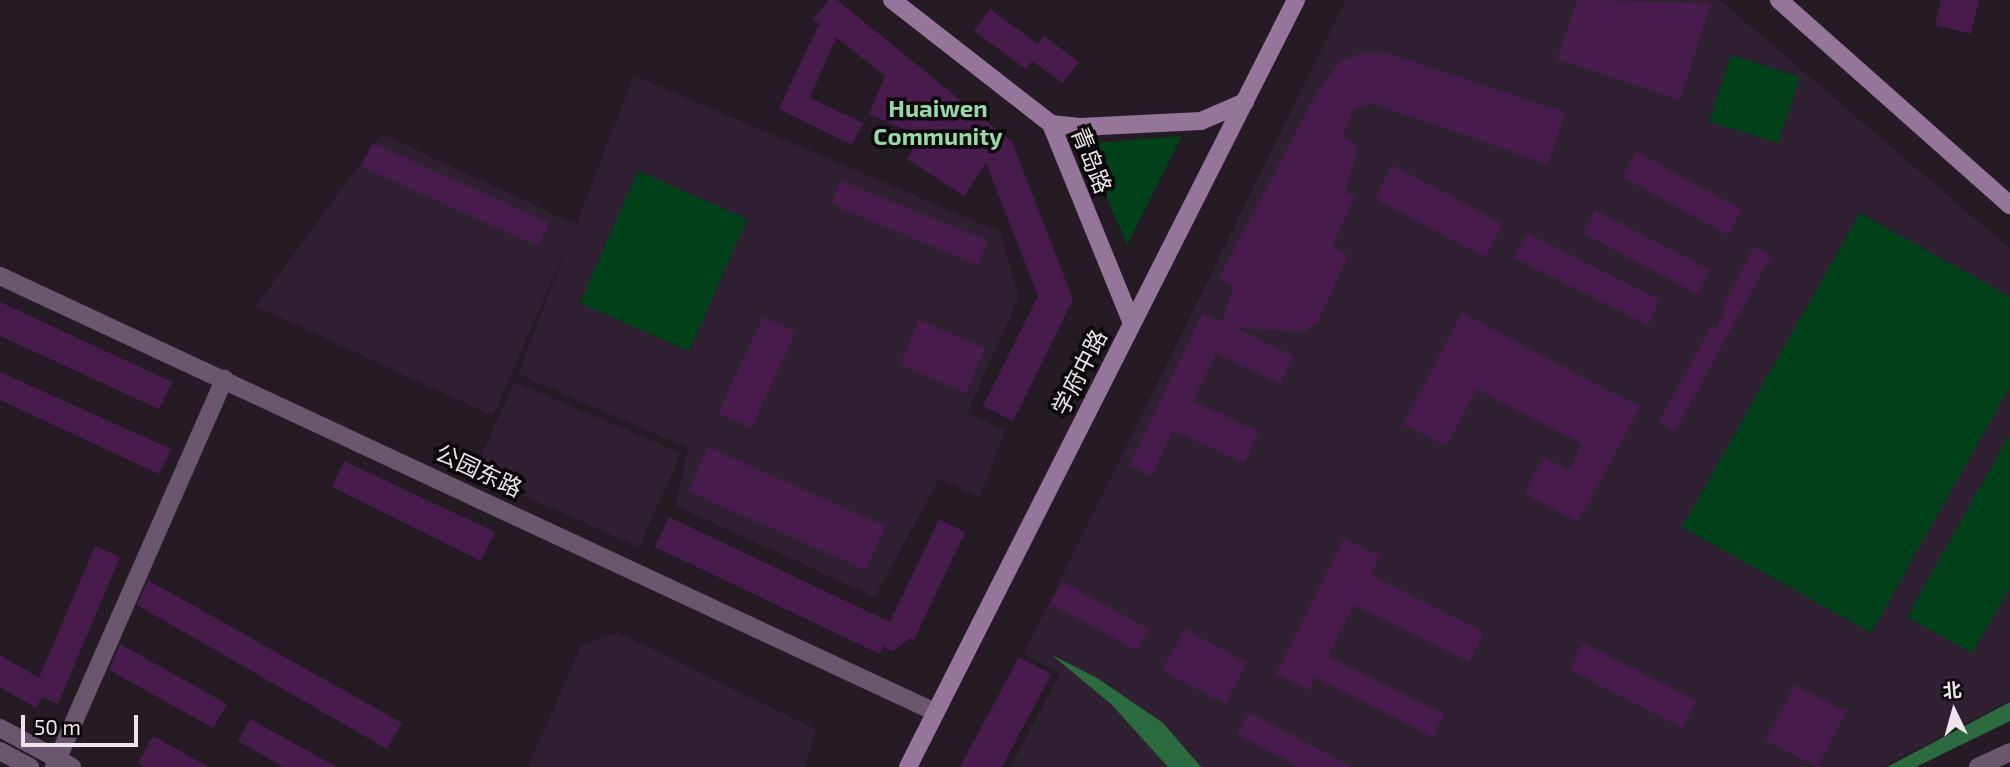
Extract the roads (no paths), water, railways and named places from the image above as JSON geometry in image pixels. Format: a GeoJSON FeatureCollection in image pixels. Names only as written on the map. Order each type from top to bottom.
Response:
{"type":"FeatureCollection","features":[{"type":"Feature","properties":{"kind":"street","name":"青岛路"},"geometry":{"type":"LineString","coordinates":[[892,0],[1051,124],[1132,323]]}},
{"type":"Feature","properties":{"kind":"street","name":"学府中路"},"geometry":{"type":"LineString","coordinates":[[908,767],[1296,0]]}},
{"type":"Feature","properties":{"kind":"street"},"geometry":{"type":"LineString","coordinates":[[1779,0],[2010,205]]}},
{"type":"Feature","properties":{"kind":"street"},"geometry":{"type":"LineString","coordinates":[[1051,124],[1080,127],[1201,121],[1245,102]]}},
{"type":"Feature","properties":{"kind":"street","name":"公园东路"},"geometry":{"type":"LineString","coordinates":[[0,276],[935,712]]}},
{"type":"Feature","properties":{"kind":"street"},"geometry":{"type":"LineString","coordinates":[[0,728],[61,764],[224,379]]}},
{"type":"Feature","properties":{"kind":"street"},"geometry":{"type":"LineString","coordinates":[[0,751],[30,767]]}},
{"type":"Feature","properties":{"kind":"street"},"geometry":{"type":"LineString","coordinates":[[1978,767],[2010,752]]}},
{"type":"Feature","properties":{"kind":"district","name":"Huaiwen Community"},"geometry":{"type":"Point","coordinates":[938,122]}}]}
